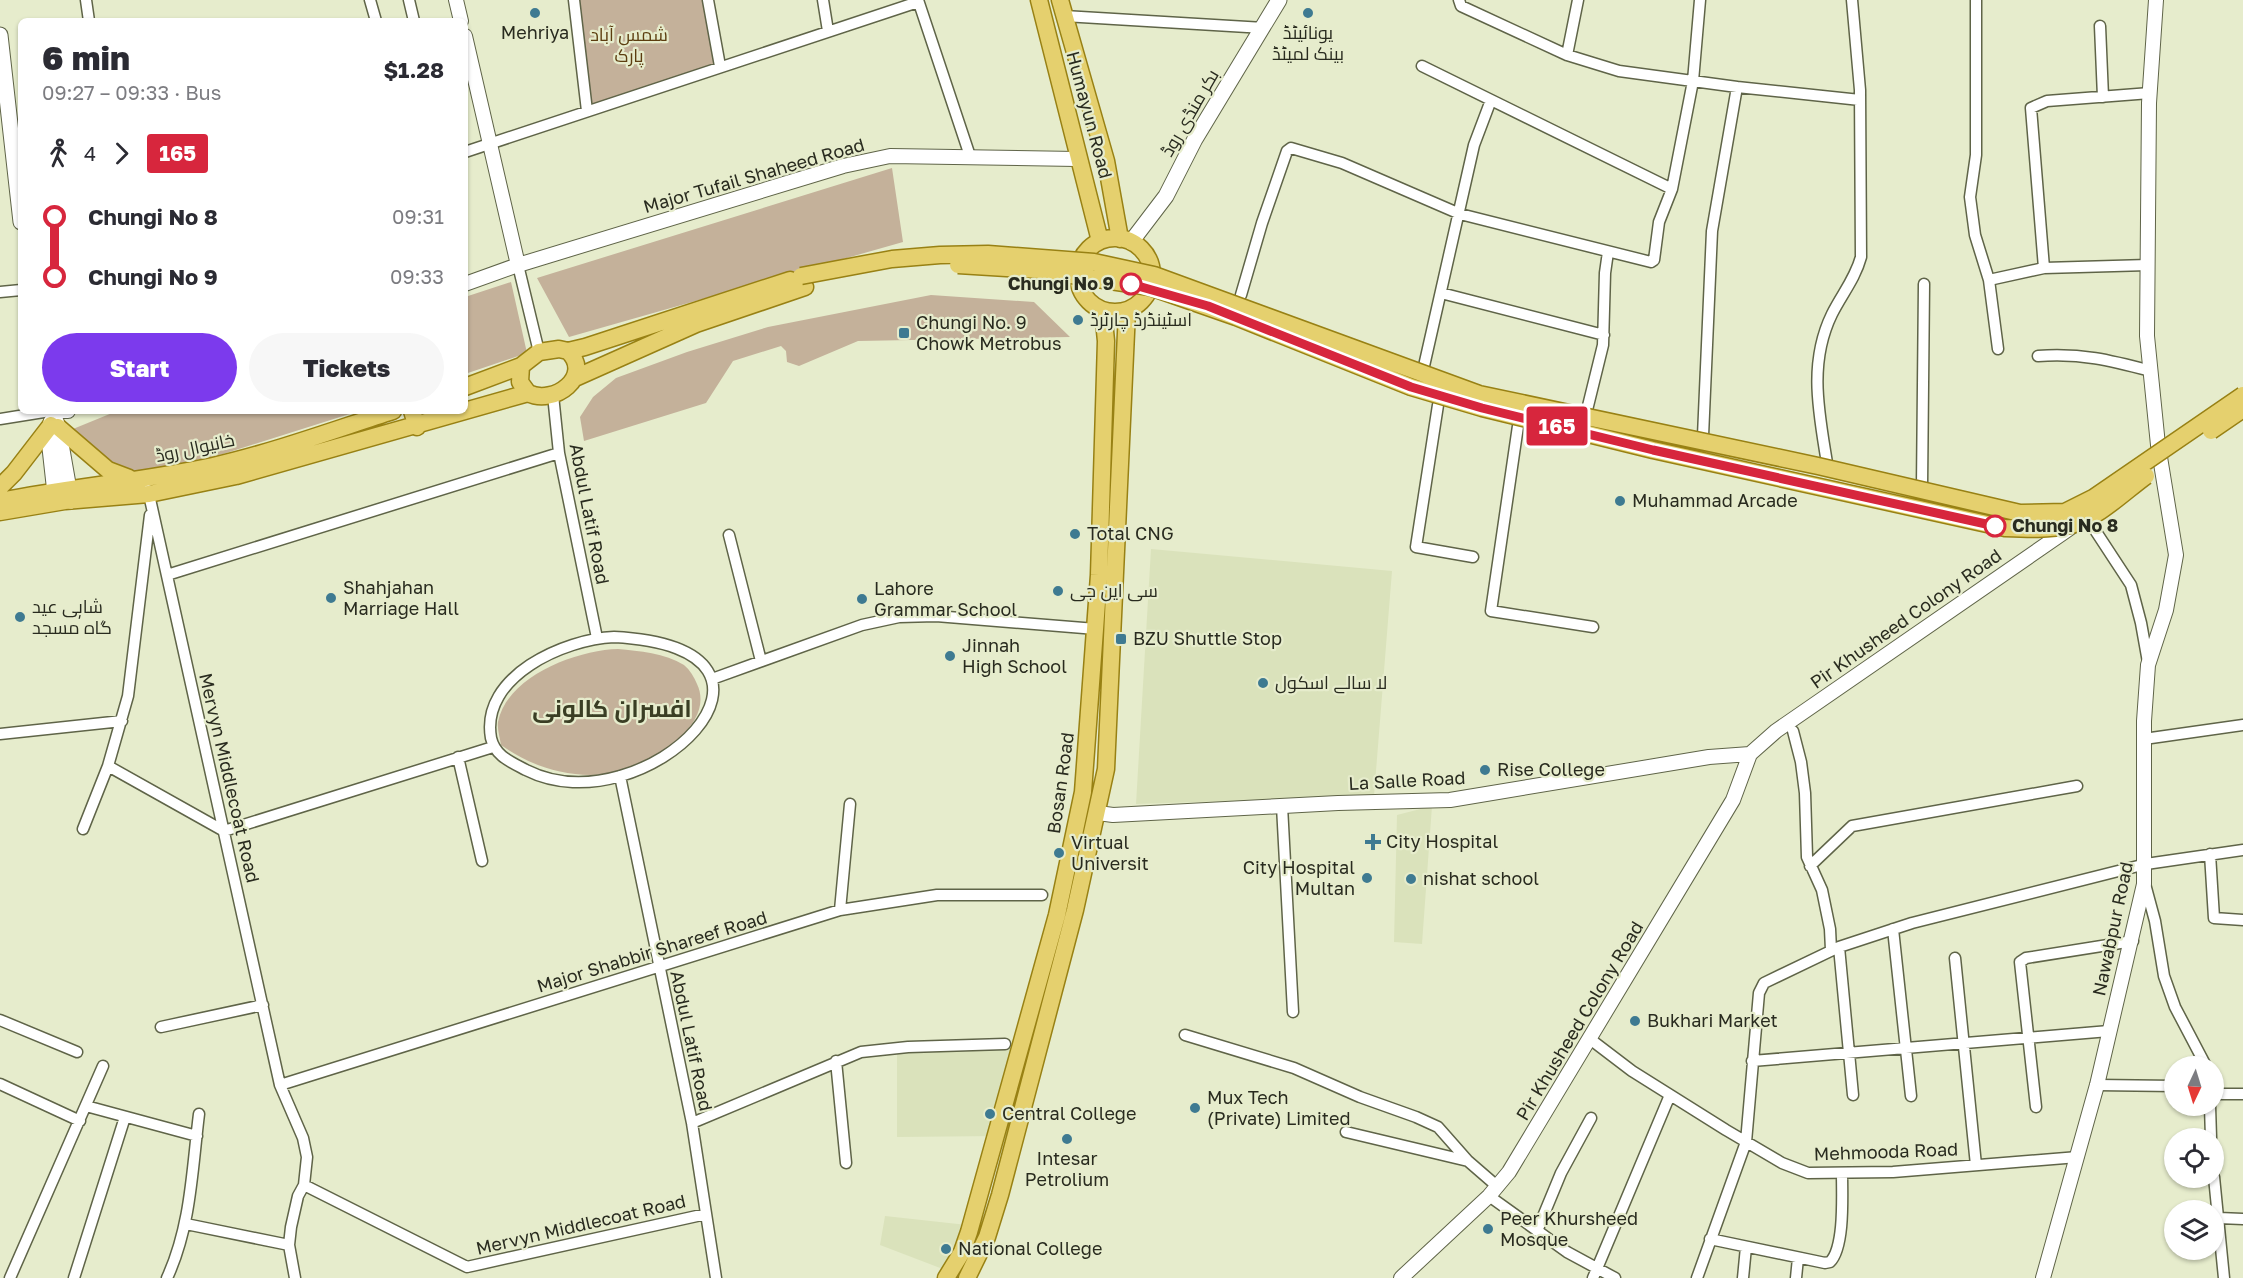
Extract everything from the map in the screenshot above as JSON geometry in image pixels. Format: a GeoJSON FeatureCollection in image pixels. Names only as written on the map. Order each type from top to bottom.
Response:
{"type":"FeatureCollection","features":[{"type":"Feature","properties":{"kind":"main road"},"geometry":{"type":"LineString","coordinates":[[1030,0],[1061,112],[1077,159]]}},
{"type":"Feature","properties":{"kind":"main road","name":"Humayun Road"},"geometry":{"type":"LineString","coordinates":[[1038,0],[1069,116],[1077,159],[1091,198],[1100,241]]}},
{"type":"Feature","properties":{"kind":"main road","name":"بکر منڈی روڈ"},"geometry":{"type":"LineString","coordinates":[[1126,240],[1166,196],[1195,139],[1279,0]]}},
{"type":"Feature","properties":{"kind":"main road","name":"Humayun Road"},"geometry":{"type":"LineString","coordinates":[[1062,8],[1106,160],[1126,240]]}},
{"type":"Feature","properties":{"kind":"main road"},"geometry":{"type":"LineString","coordinates":[[0,35],[18,195]]}},
{"type":"Feature","properties":{"kind":"main road"},"geometry":{"type":"LineString","coordinates":[[1126,240],[1146,254],[1152,273],[1148,294],[1142,302],[1127,311],[1104,311],[1092,305],[1083,296],[1077,273],[1086,252],[1100,241],[1126,240]]}},
{"type":"Feature","properties":{"kind":"main road"},"geometry":{"type":"LineString","coordinates":[[468,386],[521,366],[538,352],[559,349],[567,351],[585,347],[803,282],[892,259],[940,255],[1000,255],[1094,262],[1154,275],[1479,394],[1818,466],[2020,513],[2065,512],[2093,498],[2243,395]]}},
{"type":"Feature","properties":{"kind":"main road"},"geometry":{"type":"LineString","coordinates":[[521,366],[519,382],[528,393],[534,396],[553,395],[563,391],[575,378],[696,324],[803,282],[891,269],[940,265],[1086,275],[1150,287],[1208,306],[1411,387],[1482,408],[1653,450],[2005,528],[2047,529],[2089,521],[2243,409]]}},
{"type":"Feature","properties":{"kind":"main road","name":"Bosan Road"},"geometry":{"type":"LineString","coordinates":[[946,1278],[962,1252],[969,1232],[1057,915],[1083,792],[1096,629],[1106,341],[1104,311]]}},
{"type":"Feature","properties":{"kind":"main road"},"geometry":{"type":"LineString","coordinates":[[967,1278],[987,1237],[1000,1195],[1098,813],[1106,769],[1116,608],[1121,413],[1127,311]]}},
{"type":"Feature","properties":{"kind":"main road"},"geometry":{"type":"LineString","coordinates":[[567,351],[577,363],[575,378]]}},
{"type":"Feature","properties":{"kind":"main road"},"geometry":{"type":"LineString","coordinates":[[468,407],[528,393]]}},
{"type":"Feature","properties":{"kind":"main road","name":"خانیوال روڈ"},"geometry":{"type":"LineString","coordinates":[[0,501],[145,489],[384,414]]}},
{"type":"Feature","properties":{"kind":"main road"},"geometry":{"type":"LineString","coordinates":[[53,417],[108,470],[145,489],[236,476],[437,414]]}},
{"type":"Feature","properties":{"kind":"main road"},"geometry":{"type":"LineString","coordinates":[[0,487],[14,473],[53,417]]}},
{"type":"Feature","properties":{"kind":"main road"},"geometry":{"type":"LineString","coordinates":[[0,512],[62,495],[53,417]]}},
{"type":"Feature","properties":{"kind":"street"},"geometry":{"type":"LineString","coordinates":[[86,0],[89,18]]}},
{"type":"Feature","properties":{"kind":"street"},"geometry":{"type":"LineString","coordinates":[[370,0],[374,18]]}},
{"type":"Feature","properties":{"kind":"street"},"geometry":{"type":"LineString","coordinates":[[409,0],[413,18]]}},
{"type":"Feature","properties":{"kind":"street"},"geometry":{"type":"LineString","coordinates":[[456,0],[460,18]]}},
{"type":"Feature","properties":{"kind":"street"},"geometry":{"type":"LineString","coordinates":[[574,0],[587,111]]}},
{"type":"Feature","properties":{"kind":"street"},"geometry":{"type":"LineString","coordinates":[[708,0],[720,66]]}},
{"type":"Feature","properties":{"kind":"street"},"geometry":{"type":"LineString","coordinates":[[823,0],[828,31]]}},
{"type":"Feature","properties":{"kind":"street"},"geometry":{"type":"LineString","coordinates":[[1459,0],[1461,6],[1567,55],[1620,71],[1737,87],[1860,100]]}},
{"type":"Feature","properties":{"kind":"street"},"geometry":{"type":"LineString","coordinates":[[1567,55],[1578,0]]}},
{"type":"Feature","properties":{"kind":"street"},"geometry":{"type":"LineString","coordinates":[[1241,296],[1262,223],[1287,151],[1291,148],[1342,163],[1460,214],[1647,262],[1654,260],[1659,222],[1672,189],[1693,81],[1700,0]]}},
{"type":"Feature","properties":{"kind":"street"},"geometry":{"type":"LineString","coordinates":[[1827,463],[1816,389],[1816,373],[1832,315],[1854,281],[1862,257],[1860,100],[1852,0]]}},
{"type":"Feature","properties":{"kind":"street"},"geometry":{"type":"LineString","coordinates":[[1976,0],[1976,155],[1970,196],[1975,235],[1989,280],[1998,349]]}},
{"type":"Feature","properties":{"kind":"street","name":"Nawabpur Road"},"geometry":{"type":"LineString","coordinates":[[2043,1278],[2097,1085],[2133,940],[2144,884],[2146,864],[2144,739],[2148,665],[2166,610],[2176,555],[2163,475],[2147,336],[2150,93],[2156,0]]}},
{"type":"Feature","properties":{"kind":"street"},"geometry":{"type":"LineString","coordinates":[[468,151],[918,1],[970,156]]}},
{"type":"Feature","properties":{"kind":"street"},"geometry":{"type":"LineString","coordinates":[[1062,8],[1264,28]]}},
{"type":"Feature","properties":{"kind":"street"},"geometry":{"type":"LineString","coordinates":[[2100,26],[2103,97]]}},
{"type":"Feature","properties":{"kind":"street"},"geometry":{"type":"LineString","coordinates":[[468,49],[538,352]]}},
{"type":"Feature","properties":{"kind":"street"},"geometry":{"type":"LineString","coordinates":[[1422,66],[1672,189]]}},
{"type":"Feature","properties":{"kind":"street"},"geometry":{"type":"LineString","coordinates":[[1703,436],[1712,231],[1737,87]]}},
{"type":"Feature","properties":{"kind":"street"},"geometry":{"type":"LineString","coordinates":[[2044,268],[2031,108],[2047,101],[2150,93]]}},
{"type":"Feature","properties":{"kind":"street"},"geometry":{"type":"LineString","coordinates":[[1424,366],[1474,145],[1491,100]]}},
{"type":"Feature","properties":{"kind":"street","name":"Major Tufail Shaheed Road"},"geometry":{"type":"LineString","coordinates":[[468,283],[518,265],[843,166],[890,156],[1077,159]]}},
{"type":"Feature","properties":{"kind":"street"},"geometry":{"type":"LineString","coordinates":[[1587,410],[1604,335],[1605,273],[1608,252]]}},
{"type":"Feature","properties":{"kind":"street"},"geometry":{"type":"LineString","coordinates":[[1989,280],[2044,268],[2148,265]]}},
{"type":"Feature","properties":{"kind":"street"},"geometry":{"type":"LineString","coordinates":[[1922,486],[1924,284]]}},
{"type":"Feature","properties":{"kind":"street"},"geometry":{"type":"LineString","coordinates":[[0,292],[18,290]]}},
{"type":"Feature","properties":{"kind":"street"},"geometry":{"type":"LineString","coordinates":[[1441,293],[1604,335]]}},
{"type":"Feature","properties":{"kind":"street"},"geometry":{"type":"LineString","coordinates":[[2038,356],[2072,354],[2090,356],[2151,371]]}},
{"type":"Feature","properties":{"kind":"street","name":"Abdul Latif Road"},"geometry":{"type":"LineString","coordinates":[[553,395],[560,453],[597,638]]}},
{"type":"Feature","properties":{"kind":"street"},"geometry":{"type":"LineString","coordinates":[[1438,405],[1416,547],[1473,557]]}},
{"type":"Feature","properties":{"kind":"street"},"geometry":{"type":"LineString","coordinates":[[0,419],[53,417]]}},
{"type":"Feature","properties":{"kind":"street"},"geometry":{"type":"LineString","coordinates":[[1518,426],[1491,611],[1593,627]]}},
{"type":"Feature","properties":{"kind":"street"},"geometry":{"type":"LineString","coordinates":[[167,575],[560,453]]}},
{"type":"Feature","properties":{"kind":"street"},"geometry":{"type":"LineString","coordinates":[[83,829],[108,766],[128,696],[145,489]]}},
{"type":"Feature","properties":{"kind":"street","name":"Mervyn Middlecoat Road"},"geometry":{"type":"LineString","coordinates":[[145,489],[167,575],[280,1085],[303,1138],[306,1157],[304,1185],[298,1196],[290,1245],[295,1278]]}},
{"type":"Feature","properties":{"kind":"street"},"geometry":{"type":"LineString","coordinates":[[2089,521],[2131,585],[2141,623],[2148,665]]}},
{"type":"Feature","properties":{"kind":"street","name":"Pir Khusheed Colony Road"},"geometry":{"type":"LineString","coordinates":[[1409,1276],[1494,1191],[1590,1039],[1733,800],[1750,754],[1776,731],[2089,521]]}},
{"type":"Feature","properties":{"kind":"street"},"geometry":{"type":"LineString","coordinates":[[729,535],[761,661]]}},
{"type":"Feature","properties":{"kind":"street"},"geometry":{"type":"LineString","coordinates":[[712,679],[862,625],[899,617],[936,616],[1096,629]]}},
{"type":"Feature","properties":{"kind":"street"},"geometry":{"type":"LineString","coordinates":[[597,638],[637,639],[678,648],[698,658],[712,679],[709,712],[694,732],[669,753],[620,776],[577,782],[549,779],[504,758],[493,747],[490,733],[492,712],[512,680],[553,650],[597,638]]}},
{"type":"Feature","properties":{"kind":"street"},"geometry":{"type":"LineString","coordinates":[[0,734],[122,721]]}},
{"type":"Feature","properties":{"kind":"street"},"geometry":{"type":"LineString","coordinates":[[2144,739],[2243,725]]}},
{"type":"Feature","properties":{"kind":"street"},"geometry":{"type":"LineString","coordinates":[[1793,731],[1801,762],[1805,793],[1807,857],[1825,899],[1835,949],[1849,1053],[1852,1095]]}},
{"type":"Feature","properties":{"kind":"street"},"geometry":{"type":"LineString","coordinates":[[108,766],[224,831],[493,747]]}},
{"type":"Feature","properties":{"kind":"street","name":"La Salle Road"},"geometry":{"type":"LineString","coordinates":[[1098,813],[1113,815],[1450,800],[1698,759],[1750,754]]}},
{"type":"Feature","properties":{"kind":"street"},"geometry":{"type":"LineString","coordinates":[[458,758],[482,861]]}},
{"type":"Feature","properties":{"kind":"street","name":"Abdul Latif Road"},"geometry":{"type":"LineString","coordinates":[[620,776],[692,1123],[716,1278]]}},
{"type":"Feature","properties":{"kind":"street"},"geometry":{"type":"LineString","coordinates":[[1810,866],[1852,826],[2077,786]]}},
{"type":"Feature","properties":{"kind":"street"},"geometry":{"type":"LineString","coordinates":[[840,910],[850,804]]}},
{"type":"Feature","properties":{"kind":"street"},"geometry":{"type":"LineString","coordinates":[[1282,806],[1293,1012]]}},
{"type":"Feature","properties":{"kind":"street"},"geometry":{"type":"LineString","coordinates":[[1697,1278],[1746,1142],[1759,993],[1764,983],[1835,949],[1893,929],[2146,864],[2243,850]]}},
{"type":"Feature","properties":{"kind":"street"},"geometry":{"type":"LineString","coordinates":[[2210,854],[2214,918],[2243,920]]}},
{"type":"Feature","properties":{"kind":"street"},"geometry":{"type":"LineString","coordinates":[[2144,884],[2155,921],[2164,976],[2175,1007],[2201,1056]]}},
{"type":"Feature","properties":{"kind":"street","name":"Major Shabbir Shareef Road"},"geometry":{"type":"LineString","coordinates":[[280,1085],[840,910],[938,895],[1042,895]]}},
{"type":"Feature","properties":{"kind":"street"},"geometry":{"type":"LineString","coordinates":[[1893,929],[1911,1096]]}},
{"type":"Feature","properties":{"kind":"street"},"geometry":{"type":"LineString","coordinates":[[2036,1107],[2020,962],[2026,958],[2133,940]]}},
{"type":"Feature","properties":{"kind":"street"},"geometry":{"type":"LineString","coordinates":[[1955,958],[1976,1165]]}},
{"type":"Feature","properties":{"kind":"street"},"geometry":{"type":"LineString","coordinates":[[161,1027],[263,1005]]}},
{"type":"Feature","properties":{"kind":"street"},"geometry":{"type":"LineString","coordinates":[[0,1020],[76,1052]]}},
{"type":"Feature","properties":{"kind":"street"},"geometry":{"type":"LineString","coordinates":[[1752,1061],[2109,1031]]}},
{"type":"Feature","properties":{"kind":"street"},"geometry":{"type":"LineString","coordinates":[[1185,1035],[1294,1068],[1360,1097],[1438,1127],[1494,1191],[1537,1231],[1595,1274],[1615,1278]]}},
{"type":"Feature","properties":{"kind":"street","name":"Mehmooda Road"},"geometry":{"type":"LineString","coordinates":[[1590,1039],[1632,1071],[1746,1142],[1808,1173],[1893,1172],[2078,1157]]}},
{"type":"Feature","properties":{"kind":"street"},"geometry":{"type":"LineString","coordinates":[[692,1123],[861,1052],[886,1048],[1005,1044]]}},
{"type":"Feature","properties":{"kind":"street"},"geometry":{"type":"LineString","coordinates":[[836,1061],[846,1163]]}},
{"type":"Feature","properties":{"kind":"street"},"geometry":{"type":"LineString","coordinates":[[10,1278],[103,1066]]}},
{"type":"Feature","properties":{"kind":"street"},"geometry":{"type":"LineString","coordinates":[[0,1084],[80,1120]]}},
{"type":"Feature","properties":{"kind":"street"},"geometry":{"type":"LineString","coordinates":[[2097,1085],[2164,1086]]}},
{"type":"Feature","properties":{"kind":"street"},"geometry":{"type":"LineString","coordinates":[[2224,1094],[2243,1094]]}},
{"type":"Feature","properties":{"kind":"street"},"geometry":{"type":"LineString","coordinates":[[1595,1274],[1670,1095]]}},
{"type":"Feature","properties":{"kind":"street"},"geometry":{"type":"LineString","coordinates":[[86,1106],[197,1136]]}},
{"type":"Feature","properties":{"kind":"street"},"geometry":{"type":"LineString","coordinates":[[167,1278],[180,1248],[186,1224],[200,1114]]}},
{"type":"Feature","properties":{"kind":"street"},"geometry":{"type":"LineString","coordinates":[[74,1278],[125,1117]]}},
{"type":"Feature","properties":{"kind":"street"},"geometry":{"type":"LineString","coordinates":[[1537,1231],[1561,1173],[1591,1118]]}},
{"type":"Feature","properties":{"kind":"street"},"geometry":{"type":"LineString","coordinates":[[1346,1132],[1468,1161]]}},
{"type":"Feature","properties":{"kind":"street"},"geometry":{"type":"LineString","coordinates":[[1710,1239],[1825,1263],[1834,1258],[1840,1225],[1842,1173]]}},
{"type":"Feature","properties":{"kind":"street","name":"Mervyn Middlecoat Road"},"geometry":{"type":"LineString","coordinates":[[304,1185],[467,1267],[706,1214]]}},
{"type":"Feature","properties":{"kind":"street"},"geometry":{"type":"LineString","coordinates":[[2224,1218],[2243,1219]]}},
{"type":"Feature","properties":{"kind":"street"},"geometry":{"type":"LineString","coordinates":[[186,1224],[290,1245]]}},
{"type":"Feature","properties":{"kind":"street"},"geometry":{"type":"LineString","coordinates":[[1743,1278],[1746,1246]]}},
{"type":"Feature","properties":{"kind":"street"},"geometry":{"type":"LineString","coordinates":[[1796,1278],[1798,1258]]}},
{"type":"Feature","properties":{"kind":"street"},"geometry":{"type":"LineString","coordinates":[[2222,1260],[2224,1278]]}},
{"type":"Feature","properties":{"kind":"shaded area","name":"لا سالے اسکول"},"geometry":{"type":"Polygon","coordinates":[[[1151,549],[1392,571],[1374,796],[1136,804],[1151,549]]]}},
{"type":"Feature","properties":{"kind":"shaded area","name":"nishat school"},"geometry":{"type":"Polygon","coordinates":[[[1432,806],[1422,944],[1394,942],[1397,815],[1432,806]]]}},
{"type":"Feature","properties":{"kind":"shaded area"},"geometry":{"type":"Polygon","coordinates":[[[1017,1047],[998,1136],[897,1137],[897,1049],[1017,1047]]]}},
{"type":"Feature","properties":{"kind":"shaded area"},"geometry":{"type":"Polygon","coordinates":[[[885,1216],[967,1225],[948,1271],[880,1245],[885,1216]]]}},
{"type":"Feature","properties":{"kind":"green space","name":"شمس آباد پارک"},"geometry":{"type":"Polygon","coordinates":[[[577,0],[704,0],[717,65],[589,108],[577,0]]]}},
{"type":"Feature","properties":{"kind":"green space"},"geometry":{"type":"Polygon","coordinates":[[[892,168],[903,242],[569,337],[537,278],[892,168]]]}},
{"type":"Feature","properties":{"kind":"green space"},"geometry":{"type":"Polygon","coordinates":[[[511,282],[527,353],[468,373],[468,296],[511,282]]]}},
{"type":"Feature","properties":{"kind":"green space"},"geometry":{"type":"Polygon","coordinates":[[[931,295],[1034,302],[1070,337],[858,341],[799,366],[787,362],[786,351],[781,346],[733,361],[706,403],[584,441],[580,417],[593,397],[616,378],[687,352],[768,327],[931,295]]]}},
{"type":"Feature","properties":{"kind":"green space"},"geometry":{"type":"Polygon","coordinates":[[[110,414],[350,414],[223,454],[120,477],[73,429],[110,414]]]}},
{"type":"Feature","properties":{"kind":"green space"},"geometry":{"type":"Polygon","coordinates":[[[618,649],[652,653],[669,658],[684,665],[692,674],[701,700],[697,715],[688,729],[675,742],[660,753],[627,769],[598,775],[569,773],[540,766],[501,745],[498,722],[504,706],[515,691],[529,679],[564,660],[583,654],[618,649]]]}},
{"type":"Feature","properties":{"kind":"bus line","name":"165"},"geometry":{"type":"LineString","coordinates":[[1131,284],[1150,287],[1208,306],[1411,387],[1482,408],[1653,450],[1995,526]]}},
{"type":"Feature","properties":{"kind":"place","name":"Mehriya"},"geometry":{"type":"Point","coordinates":[535,13]}},
{"type":"Feature","properties":{"kind":"place","name":"یونائیٹڈ بینک لمیٹڈ"},"geometry":{"type":"Point","coordinates":[1308,13]}},
{"type":"Feature","properties":{"kind":"place","name":"Chungi No 9"},"geometry":{"type":"Point","coordinates":[1131,284]}},
{"type":"Feature","properties":{"kind":"place","name":"اسٹینڈرڈ چارٹرڈ"},"geometry":{"type":"Point","coordinates":[1078,320]}},
{"type":"Feature","properties":{"kind":"place","name":"Chungi No. 9 Chowk Metrobus"},"geometry":{"type":"Point","coordinates":[904,333]}},
{"type":"Feature","properties":{"kind":"place","name":"Muhammad Arcade"},"geometry":{"type":"Point","coordinates":[1620,501]}},
{"type":"Feature","properties":{"kind":"place","name":"Chungi No 8"},"geometry":{"type":"Point","coordinates":[1995,526]}},
{"type":"Feature","properties":{"kind":"place","name":"Total CNG"},"geometry":{"type":"Point","coordinates":[1075,534]}},
{"type":"Feature","properties":{"kind":"place","name":"سی این جی"},"geometry":{"type":"Point","coordinates":[1058,591]}},
{"type":"Feature","properties":{"kind":"place","name":"Shahjahan Marriage Hall"},"geometry":{"type":"Point","coordinates":[331,598]}},
{"type":"Feature","properties":{"kind":"place","name":"Lahore Grammar School"},"geometry":{"type":"Point","coordinates":[862,599]}},
{"type":"Feature","properties":{"kind":"place","name":"شاہی عید گاہ مسجد"},"geometry":{"type":"Point","coordinates":[20,617]}},
{"type":"Feature","properties":{"kind":"place","name":"BZU Shuttle Stop"},"geometry":{"type":"Point","coordinates":[1121,639]}},
{"type":"Feature","properties":{"kind":"place","name":"Jinnah High School"},"geometry":{"type":"Point","coordinates":[950,656]}},
{"type":"Feature","properties":{"kind":"place","name":"لا سالے اسکول"},"geometry":{"type":"Point","coordinates":[1263,683]}},
{"type":"Feature","properties":{"kind":"place","name":"Rise College"},"geometry":{"type":"Point","coordinates":[1485,770]}},
{"type":"Feature","properties":{"kind":"place","name":"City Hospital"},"geometry":{"type":"Point","coordinates":[1373,842]}},
{"type":"Feature","properties":{"kind":"place","name":"Virtual Universit"},"geometry":{"type":"Point","coordinates":[1059,853]}},
{"type":"Feature","properties":{"kind":"place","name":"City Hospital Multan"},"geometry":{"type":"Point","coordinates":[1367,878]}},
{"type":"Feature","properties":{"kind":"place","name":"nishat school"},"geometry":{"type":"Point","coordinates":[1411,879]}},
{"type":"Feature","properties":{"kind":"place","name":"Bukhari Market"},"geometry":{"type":"Point","coordinates":[1635,1021]}},
{"type":"Feature","properties":{"kind":"place","name":"Mux Tech (Private) Limited"},"geometry":{"type":"Point","coordinates":[1195,1108]}},
{"type":"Feature","properties":{"kind":"place","name":"Central College"},"geometry":{"type":"Point","coordinates":[990,1114]}},
{"type":"Feature","properties":{"kind":"place","name":"Intesar Petrolium"},"geometry":{"type":"Point","coordinates":[1067,1139]}},
{"type":"Feature","properties":{"kind":"place","name":"Peer Khursheed Mosque"},"geometry":{"type":"Point","coordinates":[1488,1229]}},
{"type":"Feature","properties":{"kind":"place","name":"National College"},"geometry":{"type":"Point","coordinates":[946,1249]}},
{"type":"Feature","properties":{"kind":"district","name":"افسران کالونی"},"geometry":{"type":"Point","coordinates":[612,709]}}]}
